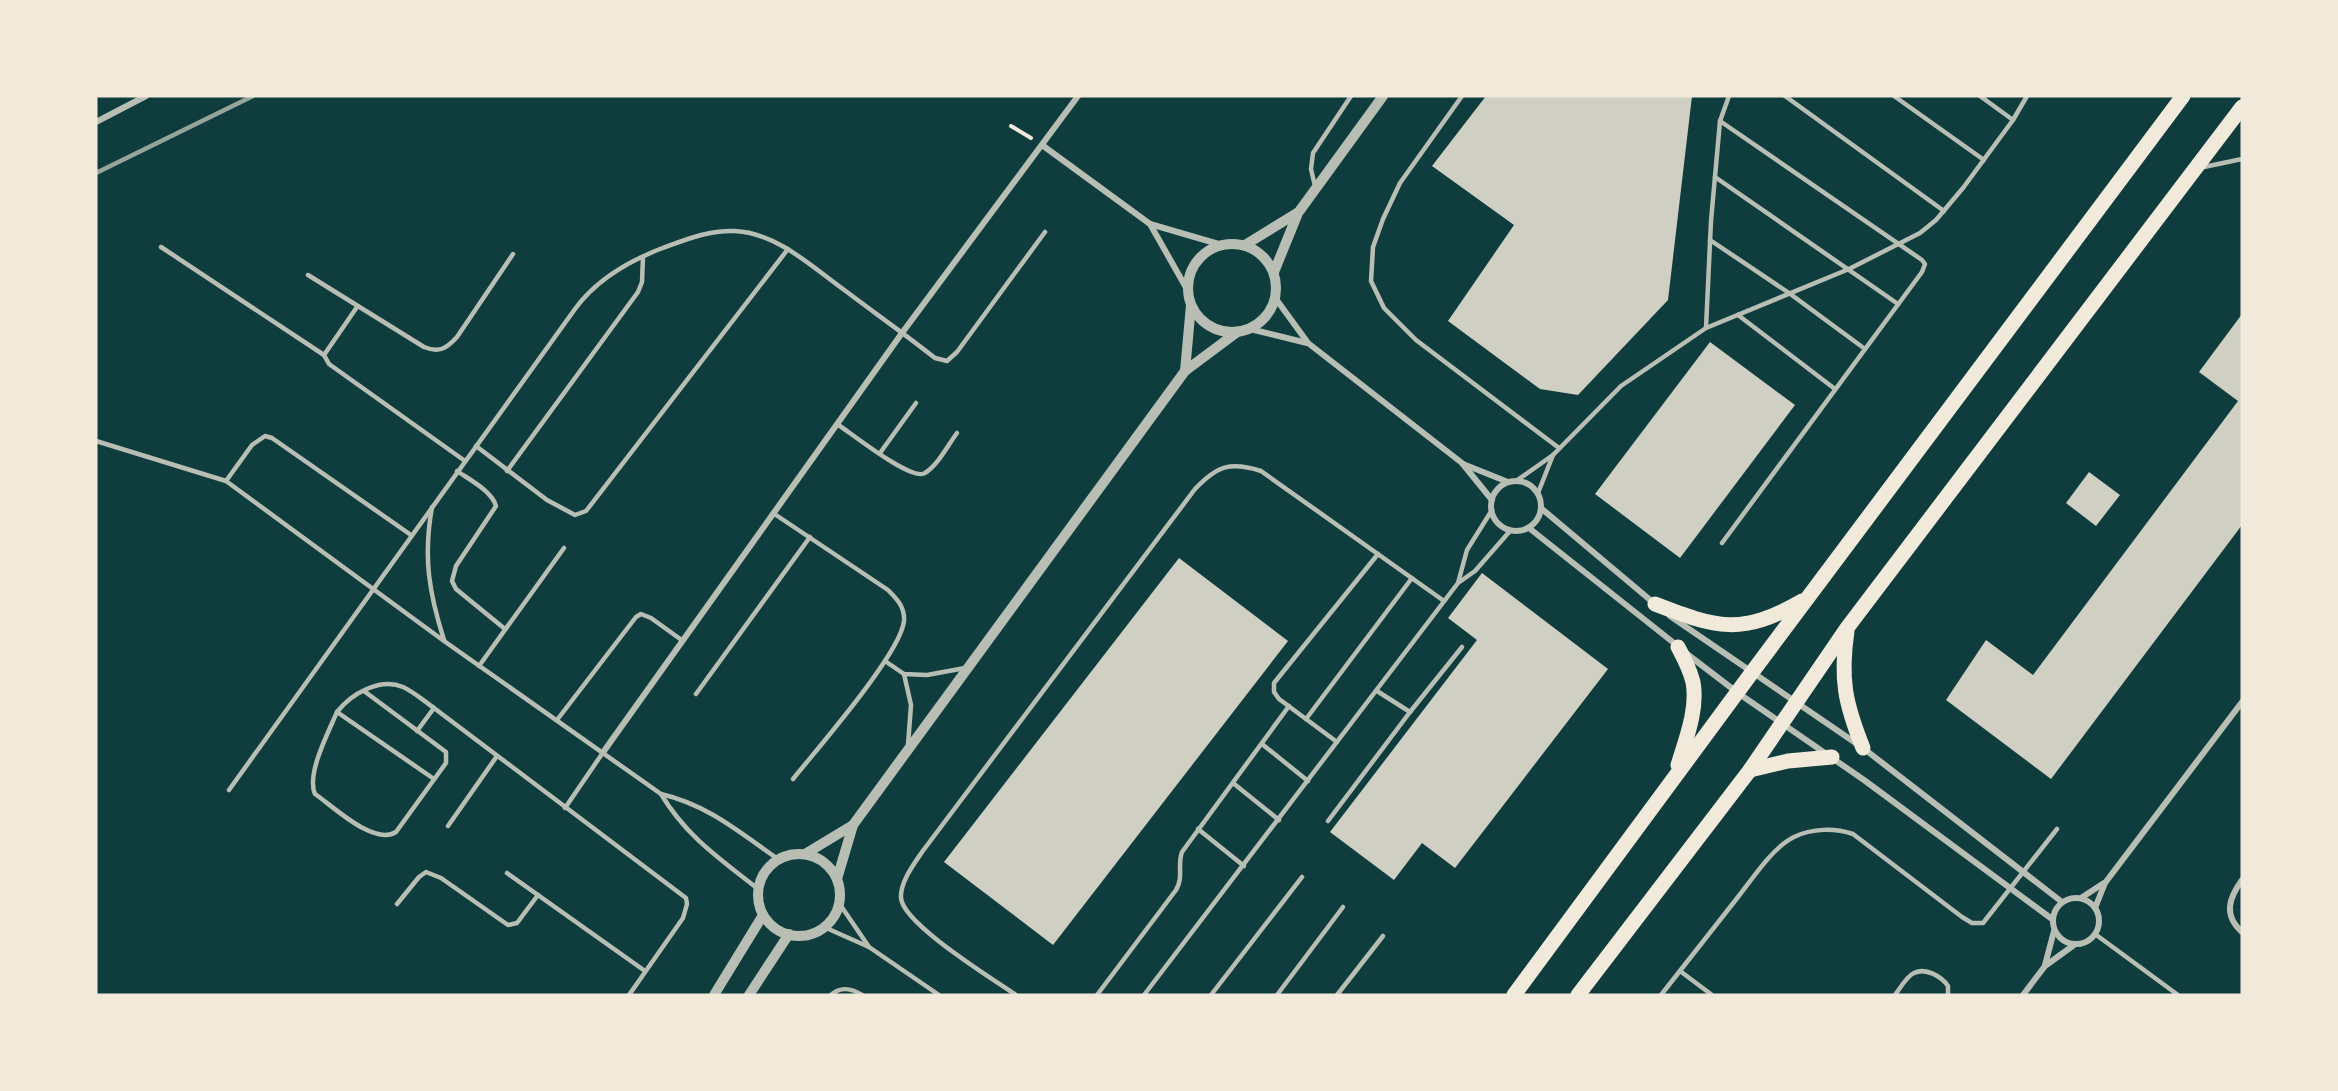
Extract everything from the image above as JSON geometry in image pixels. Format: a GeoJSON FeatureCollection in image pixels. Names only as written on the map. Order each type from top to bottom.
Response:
{"type":"FeatureCollection","features":[{"type":"Feature","properties":{"kind":"main road"},"geometry":{"type":"LineString","coordinates":[[1514,995],[2183,96]]}},
{"type":"Feature","properties":{"kind":"main road"},"geometry":{"type":"LineString","coordinates":[[1578,995],[1750,770],[1847,628],[2242,107]]}},
{"type":"Feature","properties":{"kind":"main road"},"geometry":{"type":"LineString","coordinates":[[1654,604],[1697,620],[1729,626],[1783,612],[1808,598]]}},
{"type":"Feature","properties":{"kind":"main road"},"geometry":{"type":"LineString","coordinates":[[1847,628],[1843,660],[1845,696],[1863,748]]}},
{"type":"Feature","properties":{"kind":"main road"},"geometry":{"type":"LineString","coordinates":[[1675,777],[1689,726],[1694,696],[1691,677],[1678,647]]}},
{"type":"Feature","properties":{"kind":"main road"},"geometry":{"type":"LineString","coordinates":[[1750,770],[1788,761],[1832,757]]}},
{"type":"Feature","properties":{"kind":"street"},"geometry":{"type":"LineString","coordinates":[[96,122],[146,96]]}},
{"type":"Feature","properties":{"kind":"street"},"geometry":{"type":"LineString","coordinates":[[604,752],[902,333],[1078,96]]}},
{"type":"Feature","properties":{"kind":"street"},"geometry":{"type":"LineString","coordinates":[[1274,272],[1298,213],[1383,96]]}},
{"type":"Feature","properties":{"kind":"street"},"geometry":{"type":"LineString","coordinates":[[837,879],[853,825],[1185,371],[1236,333],[1262,322],[1271,311],[1276,299],[1277,286],[1274,272],[1268,261],[1257,251],[1245,245],[1222,244],[1150,224],[1042,145]]}},
{"type":"Feature","properties":{"kind":"street"},"geometry":{"type":"LineString","coordinates":[[1245,245],[1298,213]]}},
{"type":"Feature","properties":{"kind":"street"},"geometry":{"type":"LineString","coordinates":[[1150,224],[1188,291],[1191,305],[1185,371]]}},
{"type":"Feature","properties":{"kind":"street"},"geometry":{"type":"LineString","coordinates":[[1188,291],[1193,267],[1200,257],[1210,249],[1222,244]]}},
{"type":"Feature","properties":{"kind":"street"},"geometry":{"type":"LineString","coordinates":[[1276,299],[1308,343],[1462,463],[1492,500]]}},
{"type":"Feature","properties":{"kind":"street"},"geometry":{"type":"LineString","coordinates":[[1191,305],[1198,317],[1209,326],[1236,333]]}},
{"type":"Feature","properties":{"kind":"street"},"geometry":{"type":"LineString","coordinates":[[1250,329],[1308,343]]}},
{"type":"Feature","properties":{"kind":"street"},"geometry":{"type":"LineString","coordinates":[[1462,463],[1512,482],[1529,484],[1538,494],[1542,509],[1654,604],[1863,748],[2062,902]]}},
{"type":"Feature","properties":{"kind":"street"},"geometry":{"type":"LineString","coordinates":[[1512,482],[1498,489],[1492,500],[1492,510],[1498,523],[1510,531],[1529,528],[1538,520],[1542,509]]}},
{"type":"Feature","properties":{"kind":"street"},"geometry":{"type":"LineString","coordinates":[[1529,528],[1738,693],[1832,757],[2052,919]]}},
{"type":"Feature","properties":{"kind":"street"},"geometry":{"type":"LineString","coordinates":[[2095,908],[2105,883],[2242,702]]}},
{"type":"Feature","properties":{"kind":"street"},"geometry":{"type":"LineString","coordinates":[[805,854],[853,825]]}},
{"type":"Feature","properties":{"kind":"street"},"geometry":{"type":"LineString","coordinates":[[791,854],[805,854],[828,865],[837,879],[840,895],[837,912],[824,927],[804,936],[789,934],[774,927],[764,915],[760,907],[758,889],[765,872],[778,859],[791,854]]}},
{"type":"Feature","properties":{"kind":"street"},"geometry":{"type":"LineString","coordinates":[[2242,880],[2228,908],[2233,923],[2242,932]]}},
{"type":"Feature","properties":{"kind":"street"},"geometry":{"type":"LineString","coordinates":[[2045,966],[2054,931],[2052,919],[2054,911],[2062,902],[2081,898],[2105,883]]}},
{"type":"Feature","properties":{"kind":"street"},"geometry":{"type":"LineString","coordinates":[[2023,995],[2045,966],[2074,945],[2086,942],[2095,934],[2099,921],[2095,908],[2081,898]]}},
{"type":"Feature","properties":{"kind":"street"},"geometry":{"type":"LineString","coordinates":[[714,995],[764,915]]}},
{"type":"Feature","properties":{"kind":"street"},"geometry":{"type":"LineString","coordinates":[[2054,931],[2062,940],[2074,945]]}},
{"type":"Feature","properties":{"kind":"street"},"geometry":{"type":"LineString","coordinates":[[749,995],[789,934]]}},
{"type":"Feature","properties":{"kind":"lane"},"geometry":{"type":"LineString","coordinates":[[1315,189],[1311,169],[1313,153],[1351,96]]}},
{"type":"Feature","properties":{"kind":"lane"},"geometry":{"type":"LineString","coordinates":[[1462,96],[1400,183],[1373,247],[1371,281],[1384,308],[1416,339],[1559,448]]}},
{"type":"Feature","properties":{"kind":"lane"},"geometry":{"type":"LineString","coordinates":[[1706,328],[1710,240],[1720,122],[1729,96]]}},
{"type":"Feature","properties":{"kind":"lane"},"geometry":{"type":"LineString","coordinates":[[1785,96],[1944,211]]}},
{"type":"Feature","properties":{"kind":"lane"},"geometry":{"type":"LineString","coordinates":[[1894,96],[1984,160]]}},
{"type":"Feature","properties":{"kind":"lane"},"geometry":{"type":"LineString","coordinates":[[1980,96],[2013,120]]}},
{"type":"Feature","properties":{"kind":"lane"},"geometry":{"type":"LineString","coordinates":[[1512,482],[1553,455],[1621,386],[1706,328],[1849,269],[1920,233],[1944,211],[1984,160],[2027,96]]}},
{"type":"Feature","properties":{"kind":"lane"},"geometry":{"type":"LineString","coordinates":[[1720,122],[1925,264],[1922,272],[1722,543]]}},
{"type":"Feature","properties":{"kind":"lane"},"geometry":{"type":"LineString","coordinates":[[2195,169],[2242,159]]}},
{"type":"Feature","properties":{"kind":"lane"},"geometry":{"type":"LineString","coordinates":[[1715,177],[1898,304]]}},
{"type":"Feature","properties":{"kind":"lane"},"geometry":{"type":"LineString","coordinates":[[229,790],[372,588],[586,294],[596,284],[643,257],[699,234],[738,231],[759,236],[788,249],[941,361],[952,358],[1045,232]]}},
{"type":"Feature","properties":{"kind":"lane"},"geometry":{"type":"LineString","coordinates":[[1710,240],[1789,293],[1865,349]]}},
{"type":"Feature","properties":{"kind":"lane"},"geometry":{"type":"LineString","coordinates":[[161,246],[324,355],[332,368],[465,461]]}},
{"type":"Feature","properties":{"kind":"lane"},"geometry":{"type":"LineString","coordinates":[[476,446],[507,471],[568,513],[586,511],[788,249]]}},
{"type":"Feature","properties":{"kind":"lane"},"geometry":{"type":"LineString","coordinates":[[308,275],[424,347],[440,350],[457,337],[513,254]]}},
{"type":"Feature","properties":{"kind":"lane"},"geometry":{"type":"LineString","coordinates":[[507,471],[638,292],[642,282],[643,257]]}},
{"type":"Feature","properties":{"kind":"lane"},"geometry":{"type":"LineString","coordinates":[[324,355],[357,307]]}},
{"type":"Feature","properties":{"kind":"lane"},"geometry":{"type":"LineString","coordinates":[[1738,315],[1835,389]]}},
{"type":"Feature","properties":{"kind":"lane"},"geometry":{"type":"LineString","coordinates":[[880,453],[916,403]]}},
{"type":"Feature","properties":{"kind":"lane"},"geometry":{"type":"LineString","coordinates":[[837,424],[901,468],[916,475],[921,475],[930,469],[957,433]]}},
{"type":"Feature","properties":{"kind":"lane"},"geometry":{"type":"LineString","coordinates":[[226,481],[252,445],[265,436],[272,438],[411,535]]}},
{"type":"Feature","properties":{"kind":"lane"},"geometry":{"type":"LineString","coordinates":[[96,441],[226,481],[444,641],[661,794],[674,815],[691,835],[758,889]]}},
{"type":"Feature","properties":{"kind":"lane"},"geometry":{"type":"LineString","coordinates":[[1538,494],[1553,455]]}},
{"type":"Feature","properties":{"kind":"lane"},"geometry":{"type":"LineString","coordinates":[[1016,995],[946,946],[910,917],[901,897],[903,886],[921,852],[1195,489],[1211,472],[1220,468],[1240,466],[1261,471],[1444,601]]}},
{"type":"Feature","properties":{"kind":"lane"},"geometry":{"type":"LineString","coordinates":[[457,471],[489,494],[496,506],[453,572],[452,581],[456,589],[505,629]]}},
{"type":"Feature","properties":{"kind":"lane"},"geometry":{"type":"LineString","coordinates":[[433,505],[427,536],[428,578],[444,641]]}},
{"type":"Feature","properties":{"kind":"lane"},"geometry":{"type":"LineString","coordinates":[[1458,583],[1467,550],[1492,510]]}},
{"type":"Feature","properties":{"kind":"lane"},"geometry":{"type":"LineString","coordinates":[[773,513],[888,590],[901,606],[904,619],[901,636],[885,661],[793,779]]}},
{"type":"Feature","properties":{"kind":"lane"},"geometry":{"type":"LineString","coordinates":[[1143,995],[1244,866],[1458,583],[1475,571],[1510,531]]}},
{"type":"Feature","properties":{"kind":"lane"},"geometry":{"type":"LineString","coordinates":[[696,694],[810,537]]}},
{"type":"Feature","properties":{"kind":"lane"},"geometry":{"type":"LineString","coordinates":[[480,666],[564,548]]}},
{"type":"Feature","properties":{"kind":"lane"},"geometry":{"type":"LineString","coordinates":[[1337,742],[1274,692],[1276,679],[1378,554]]}},
{"type":"Feature","properties":{"kind":"lane"},"geometry":{"type":"LineString","coordinates":[[1306,719],[1412,578]]}},
{"type":"Feature","properties":{"kind":"lane"},"geometry":{"type":"LineString","coordinates":[[557,720],[636,617],[641,615],[651,618],[683,641]]}},
{"type":"Feature","properties":{"kind":"lane"},"geometry":{"type":"LineString","coordinates":[[1328,820],[1462,647]]}},
{"type":"Feature","properties":{"kind":"lane"},"geometry":{"type":"LineString","coordinates":[[885,661],[904,674],[935,674],[969,667]]}},
{"type":"Feature","properties":{"kind":"lane"},"geometry":{"type":"LineString","coordinates":[[904,674],[910,705],[908,751]]}},
{"type":"Feature","properties":{"kind":"lane"},"geometry":{"type":"LineString","coordinates":[[363,691],[446,752],[447,756],[446,763],[396,832],[386,836],[368,831],[315,794],[312,787],[317,763],[337,712],[349,699],[363,691],[376,686],[398,685],[434,708],[686,898],[687,904],[683,918],[629,995]]}},
{"type":"Feature","properties":{"kind":"lane"},"geometry":{"type":"LineString","coordinates":[[1377,691],[1410,712]]}},
{"type":"Feature","properties":{"kind":"lane"},"geometry":{"type":"LineString","coordinates":[[1097,995],[1176,890],[1181,877],[1179,858],[1289,706]]}},
{"type":"Feature","properties":{"kind":"lane"},"geometry":{"type":"LineString","coordinates":[[417,731],[434,708]]}},
{"type":"Feature","properties":{"kind":"lane"},"geometry":{"type":"LineString","coordinates":[[337,712],[434,779]]}},
{"type":"Feature","properties":{"kind":"lane"},"geometry":{"type":"LineString","coordinates":[[1262,744],[1308,781]]}},
{"type":"Feature","properties":{"kind":"lane"},"geometry":{"type":"LineString","coordinates":[[565,808],[604,752]]}},
{"type":"Feature","properties":{"kind":"lane"},"geometry":{"type":"LineString","coordinates":[[448,826],[497,756]]}},
{"type":"Feature","properties":{"kind":"lane"},"geometry":{"type":"LineString","coordinates":[[1233,783],[1279,819]]}},
{"type":"Feature","properties":{"kind":"lane"},"geometry":{"type":"LineString","coordinates":[[661,794],[685,800],[711,812],[778,859]]}},
{"type":"Feature","properties":{"kind":"lane"},"geometry":{"type":"LineString","coordinates":[[1661,995],[1765,862],[1795,836],[1810,832],[1841,830],[1853,834],[1972,923],[1983,923],[2057,828]]}},
{"type":"Feature","properties":{"kind":"lane"},"geometry":{"type":"LineString","coordinates":[[1198,830],[1244,866]]}},
{"type":"Feature","properties":{"kind":"lane"},"geometry":{"type":"LineString","coordinates":[[397,904],[419,877],[426,872],[441,878],[508,925],[517,923],[538,895]]}},
{"type":"Feature","properties":{"kind":"lane"},"geometry":{"type":"LineString","coordinates":[[507,873],[645,971]]}},
{"type":"Feature","properties":{"kind":"lane"},"geometry":{"type":"LineString","coordinates":[[1211,995],[1302,877]]}},
{"type":"Feature","properties":{"kind":"lane"},"geometry":{"type":"LineString","coordinates":[[839,903],[869,946]]}},
{"type":"Feature","properties":{"kind":"lane"},"geometry":{"type":"LineString","coordinates":[[1276,995],[1343,907]]}},
{"type":"Feature","properties":{"kind":"lane"},"geometry":{"type":"LineString","coordinates":[[824,927],[869,946],[939,995]]}},
{"type":"Feature","properties":{"kind":"lane"},"geometry":{"type":"LineString","coordinates":[[2095,934],[2178,995]]}},
{"type":"Feature","properties":{"kind":"lane"},"geometry":{"type":"LineString","coordinates":[[1336,995],[1383,936]]}},
{"type":"Feature","properties":{"kind":"lane"},"geometry":{"type":"LineString","coordinates":[[1680,971],[1712,995]]}},
{"type":"Feature","properties":{"kind":"lane"},"geometry":{"type":"LineString","coordinates":[[1895,995],[1914,973],[1928,972],[1942,978],[1948,986],[1948,995]]}},
{"type":"Feature","properties":{"kind":"lane"},"geometry":{"type":"LineString","coordinates":[[831,995],[836,990],[848,988],[861,995]]}},
{"type":"Feature","properties":{"kind":"path"},"geometry":{"type":"LineString","coordinates":[[1011,126],[1042,145]]}},
{"type":"Feature","properties":{"kind":"building"},"geometry":{"type":"Polygon","coordinates":[[[1486,96],[1692,96],[1668,300],[1578,395],[1540,389],[1448,321],[1514,225],[1432,166],[1486,96]]]}},
{"type":"Feature","properties":{"kind":"building"},"geometry":{"type":"Polygon","coordinates":[[[2242,314],[2242,525],[2051,779],[1946,700],[1986,640],[2033,675],[2238,401],[2199,372],[2242,314]]]}},
{"type":"Feature","properties":{"kind":"building"},"geometry":{"type":"Polygon","coordinates":[[[1710,342],[1795,405],[1680,558],[1595,494],[1710,342]]]}},
{"type":"Feature","properties":{"kind":"building"},"geometry":{"type":"Polygon","coordinates":[[[2089,472],[2120,495],[2096,526],[2066,503],[2089,472]]]}},
{"type":"Feature","properties":{"kind":"building"},"geometry":{"type":"Polygon","coordinates":[[[1179,558],[1288,641],[1053,945],[944,862],[1179,558]]]}},
{"type":"Feature","properties":{"kind":"building"},"geometry":{"type":"Polygon","coordinates":[[[1482,573],[1608,669],[1455,868],[1422,843],[1394,880],[1330,832],[1477,640],[1448,618],[1482,573]]]}},
{"type":"Feature","properties":{"kind":"railway"},"geometry":{"type":"LineString","coordinates":[[96,173],[253,96]]}}]}
